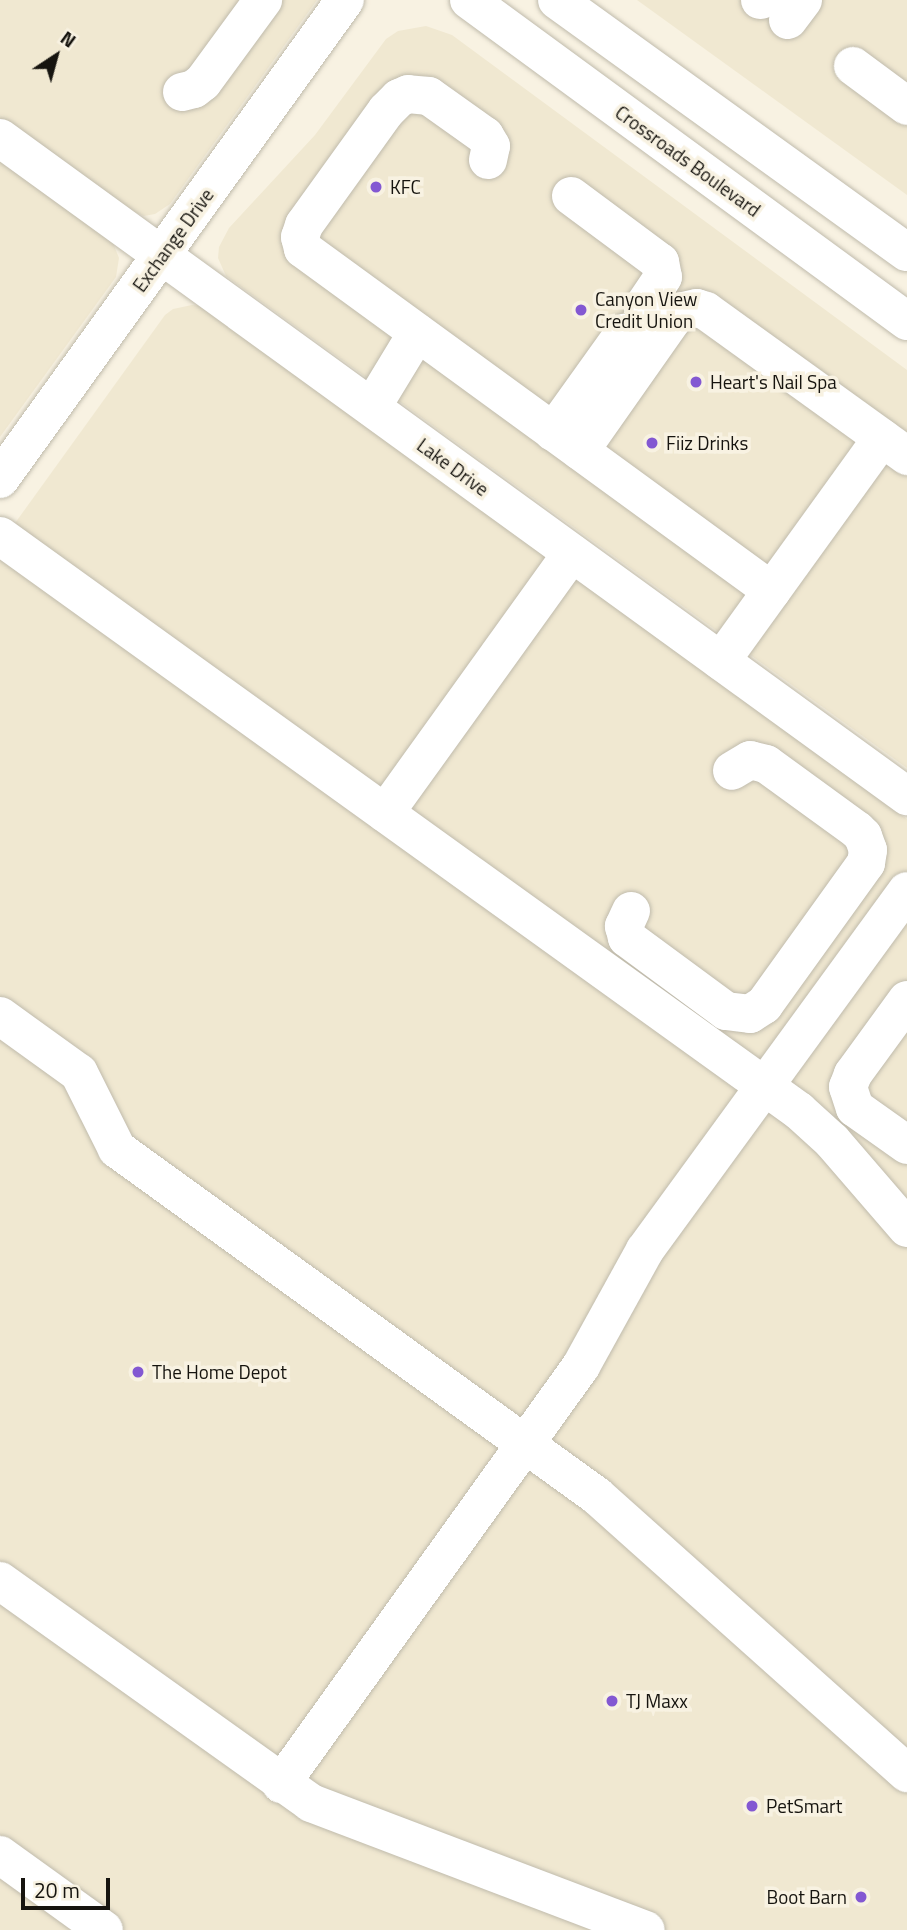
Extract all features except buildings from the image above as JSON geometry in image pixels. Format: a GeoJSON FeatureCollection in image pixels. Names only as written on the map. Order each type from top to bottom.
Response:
{"type":"FeatureCollection","features":[{"type":"Feature","properties":{"kind":"street"},"geometry":{"type":"LineString","coordinates":[[182,92],[194,89],[203,82],[262,0]]}},
{"type":"Feature","properties":{"kind":"street","name":"Exchange Drive"},"geometry":{"type":"LineString","coordinates":[[0,479],[345,0]]}},
{"type":"Feature","properties":{"kind":"street","name":"Crossroads Boulevard"},"geometry":{"type":"LineString","coordinates":[[469,0],[907,321]]}},
{"type":"Feature","properties":{"kind":"street"},"geometry":{"type":"LineString","coordinates":[[557,0],[907,252]]}},
{"type":"Feature","properties":{"kind":"street"},"geometry":{"type":"LineString","coordinates":[[853,66],[907,106]]}},
{"type":"Feature","properties":{"kind":"street"},"geometry":{"type":"LineString","coordinates":[[488,160],[491,146],[485,136],[429,96],[408,94],[399,97],[304,225],[300,237],[307,254],[772,591]]}},
{"type":"Feature","properties":{"kind":"street","name":"Lake Drive"},"geometry":{"type":"LineString","coordinates":[[0,138],[907,796]]}},
{"type":"Feature","properties":{"kind":"street"},"geometry":{"type":"LineString","coordinates":[[566,441],[633,320],[663,277],[660,262],[571,195]]}},
{"type":"Feature","properties":{"kind":"street"},"geometry":{"type":"LineString","coordinates":[[566,441],[673,320],[687,308],[706,311],[895,447],[772,591],[722,661]]}},
{"type":"Feature","properties":{"kind":"street"},"geometry":{"type":"LineString","coordinates":[[372,407],[417,333]]}},
{"type":"Feature","properties":{"kind":"street"},"geometry":{"type":"LineString","coordinates":[[0,537],[765,1086],[822,1130],[907,1228]]}},
{"type":"Feature","properties":{"kind":"street"},"geometry":{"type":"LineString","coordinates":[[385,813],[572,553]]}},
{"type":"Feature","properties":{"kind":"street"},"geometry":{"type":"LineString","coordinates":[[631,911],[624,926],[627,938],[726,1011],[750,1014],[764,1005],[866,863],[869,850],[857,830],[766,764],[750,760],[733,771]]}},
{"type":"Feature","properties":{"kind":"street"},"geometry":{"type":"LineString","coordinates":[[281,1784],[594,1346],[645,1250],[907,891]]}},
{"type":"Feature","properties":{"kind":"street"},"geometry":{"type":"LineString","coordinates":[[907,1000],[853,1074],[848,1087],[855,1108],[907,1146]]}},
{"type":"Feature","properties":{"kind":"street"},"geometry":{"type":"LineString","coordinates":[[0,1016],[79,1073],[117,1149],[526,1443],[628,1523],[907,1773]]}},
{"type":"Feature","properties":{"kind":"street"},"geometry":{"type":"LineString","coordinates":[[0,1581],[281,1784],[323,1809],[646,1930]]}},
{"type":"Feature","properties":{"kind":"street"},"geometry":{"type":"LineString","coordinates":[[0,1855],[104,1930]]}},
{"type":"Feature","properties":{"kind":"shaded area"},"geometry":{"type":"Polygon","coordinates":[[[0,0],[317,0],[170,204],[155,214],[144,216],[123,207],[0,118],[0,0]]]}},
{"type":"Feature","properties":{"kind":"shaded area"},"geometry":{"type":"Polygon","coordinates":[[[637,0],[907,0],[907,195],[637,0]]]}},
{"type":"Feature","properties":{"kind":"shaded area"},"geometry":{"type":"Polygon","coordinates":[[[426,26],[452,35],[907,370],[907,768],[226,276],[218,258],[219,247],[229,228],[315,135],[386,39],[398,31],[426,26]]]}},
{"type":"Feature","properties":{"kind":"shaded area"},"geometry":{"type":"Polygon","coordinates":[[[0,160],[113,243],[119,258],[116,277],[0,437],[0,160]]]}},
{"type":"Feature","properties":{"kind":"shaded area"},"geometry":{"type":"Polygon","coordinates":[[[202,306],[907,819],[907,1930],[0,1930],[0,544],[165,315],[173,309],[202,306]]]}},
{"type":"Feature","properties":{"kind":"place","name":"KFC"},"geometry":{"type":"Point","coordinates":[376,187]}},
{"type":"Feature","properties":{"kind":"place","name":"Canyon View Credit Union"},"geometry":{"type":"Point","coordinates":[581,310]}},
{"type":"Feature","properties":{"kind":"place","name":"Heart's Nail Spa"},"geometry":{"type":"Point","coordinates":[696,382]}},
{"type":"Feature","properties":{"kind":"place","name":"Fiiz Drinks"},"geometry":{"type":"Point","coordinates":[652,443]}},
{"type":"Feature","properties":{"kind":"place","name":"The Home Depot"},"geometry":{"type":"Point","coordinates":[138,1372]}},
{"type":"Feature","properties":{"kind":"place","name":"TJ Maxx"},"geometry":{"type":"Point","coordinates":[612,1701]}},
{"type":"Feature","properties":{"kind":"place","name":"PetSmart"},"geometry":{"type":"Point","coordinates":[752,1806]}},
{"type":"Feature","properties":{"kind":"place","name":"Boot Barn"},"geometry":{"type":"Point","coordinates":[861,1897]}}]}
